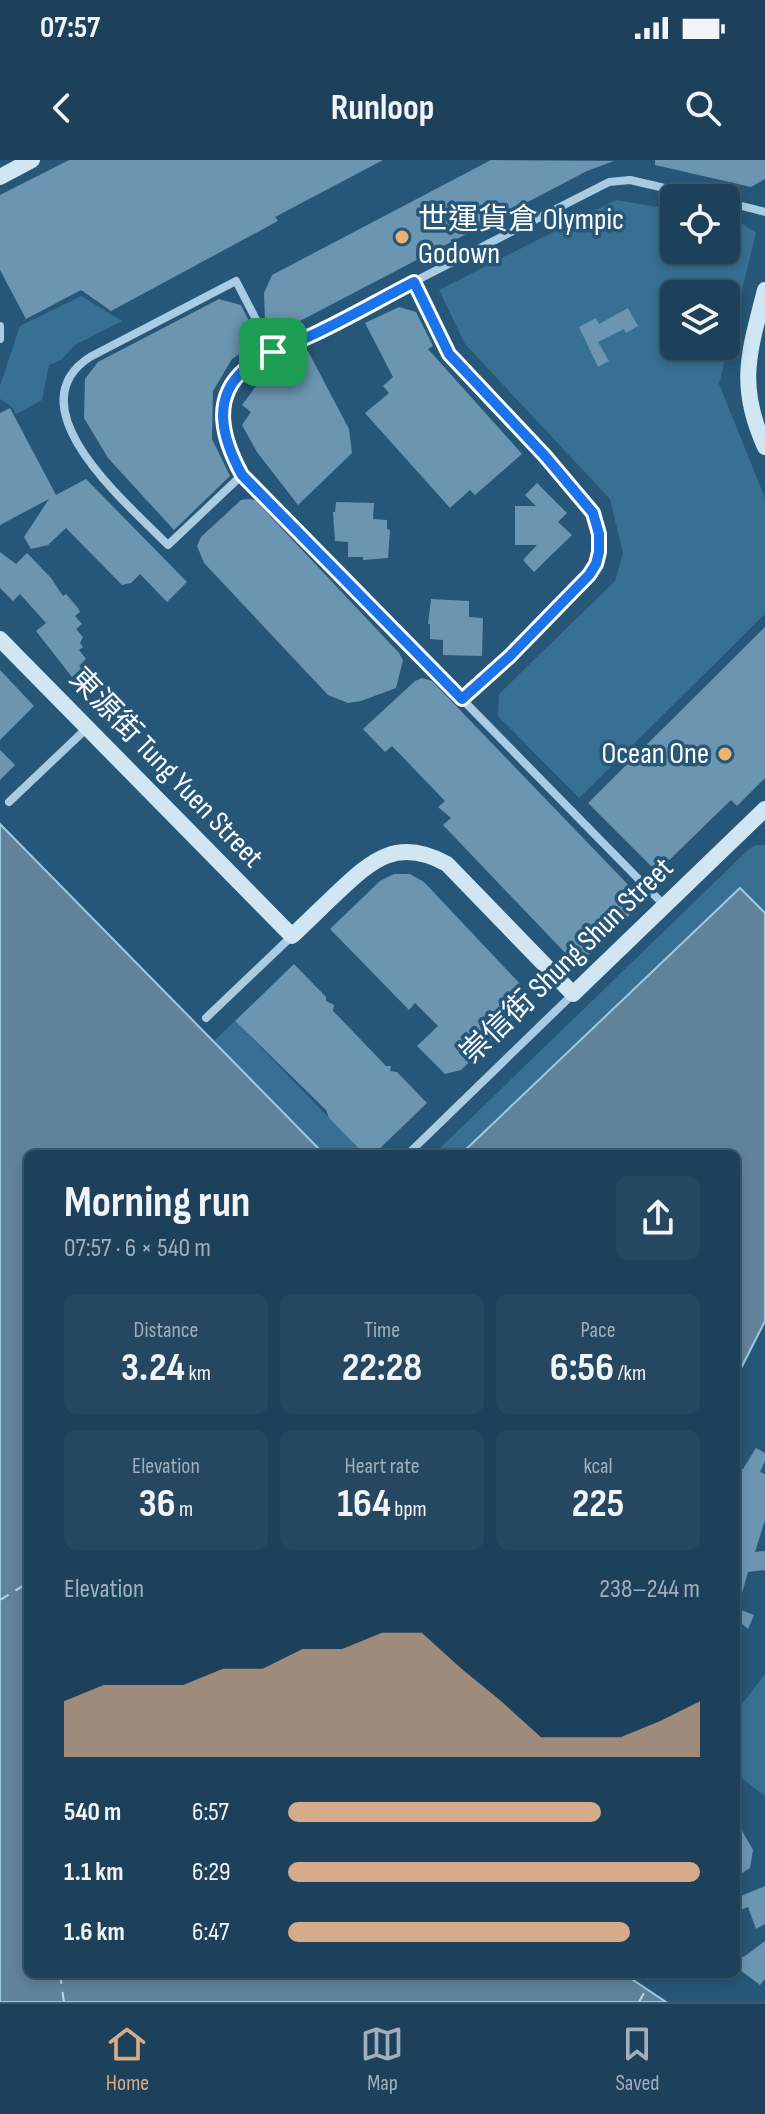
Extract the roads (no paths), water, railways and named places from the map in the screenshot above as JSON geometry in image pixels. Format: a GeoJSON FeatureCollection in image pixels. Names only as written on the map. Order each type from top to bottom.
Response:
{"type":"FeatureCollection","features":[{"type":"Feature","properties":{"kind":"street"},"geometry":{"type":"LineString","coordinates":[[0,177],[32,160]]}},
{"type":"Feature","properties":{"kind":"street"},"geometry":{"type":"LineString","coordinates":[[660,187],[630,180],[609,182],[245,368],[232,383],[223,405],[224,436],[242,475],[665,906]]}},
{"type":"Feature","properties":{"kind":"street"},"geometry":{"type":"LineString","coordinates":[[740,206],[765,212]]}},
{"type":"Feature","properties":{"kind":"street"},"geometry":{"type":"LineString","coordinates":[[242,475],[168,545],[89,463],[65,417],[66,388],[73,372],[84,361],[236,281],[273,352]]}},
{"type":"Feature","properties":{"kind":"street"},"geometry":{"type":"LineString","coordinates":[[414,282],[449,354],[545,456],[593,513],[599,534],[599,552],[589,575],[510,656],[462,699]]}},
{"type":"Feature","properties":{"kind":"street"},"geometry":{"type":"LineString","coordinates":[[765,290],[747,376],[748,399],[765,447]]}},
{"type":"Feature","properties":{"kind":"street"},"geometry":{"type":"LineString","coordinates":[[0,326],[0,339]]}},
{"type":"Feature","properties":{"kind":"street","name":"東源街 Tung Yuen Street"},"geometry":{"type":"LineString","coordinates":[[0,639],[292,936]]}},
{"type":"Feature","properties":{"kind":"street"},"geometry":{"type":"LineString","coordinates":[[9,802],[87,728]]}},
{"type":"Feature","properties":{"kind":"street","name":"崇信街 Shung Shun Street"},"geometry":{"type":"LineString","coordinates":[[412,1150],[764,811]]}},
{"type":"Feature","properties":{"kind":"street"},"geometry":{"type":"LineString","coordinates":[[206,1018],[367,864],[393,853],[421,853],[447,864],[573,994]]}},
{"type":"Feature","properties":{"kind":"place","name":"世運貨倉 Olympic Godown"},"geometry":{"type":"Point","coordinates":[402,237]}},
{"type":"Feature","properties":{"kind":"place","name":"Ocean One"},"geometry":{"type":"Point","coordinates":[725,754]}}]}
